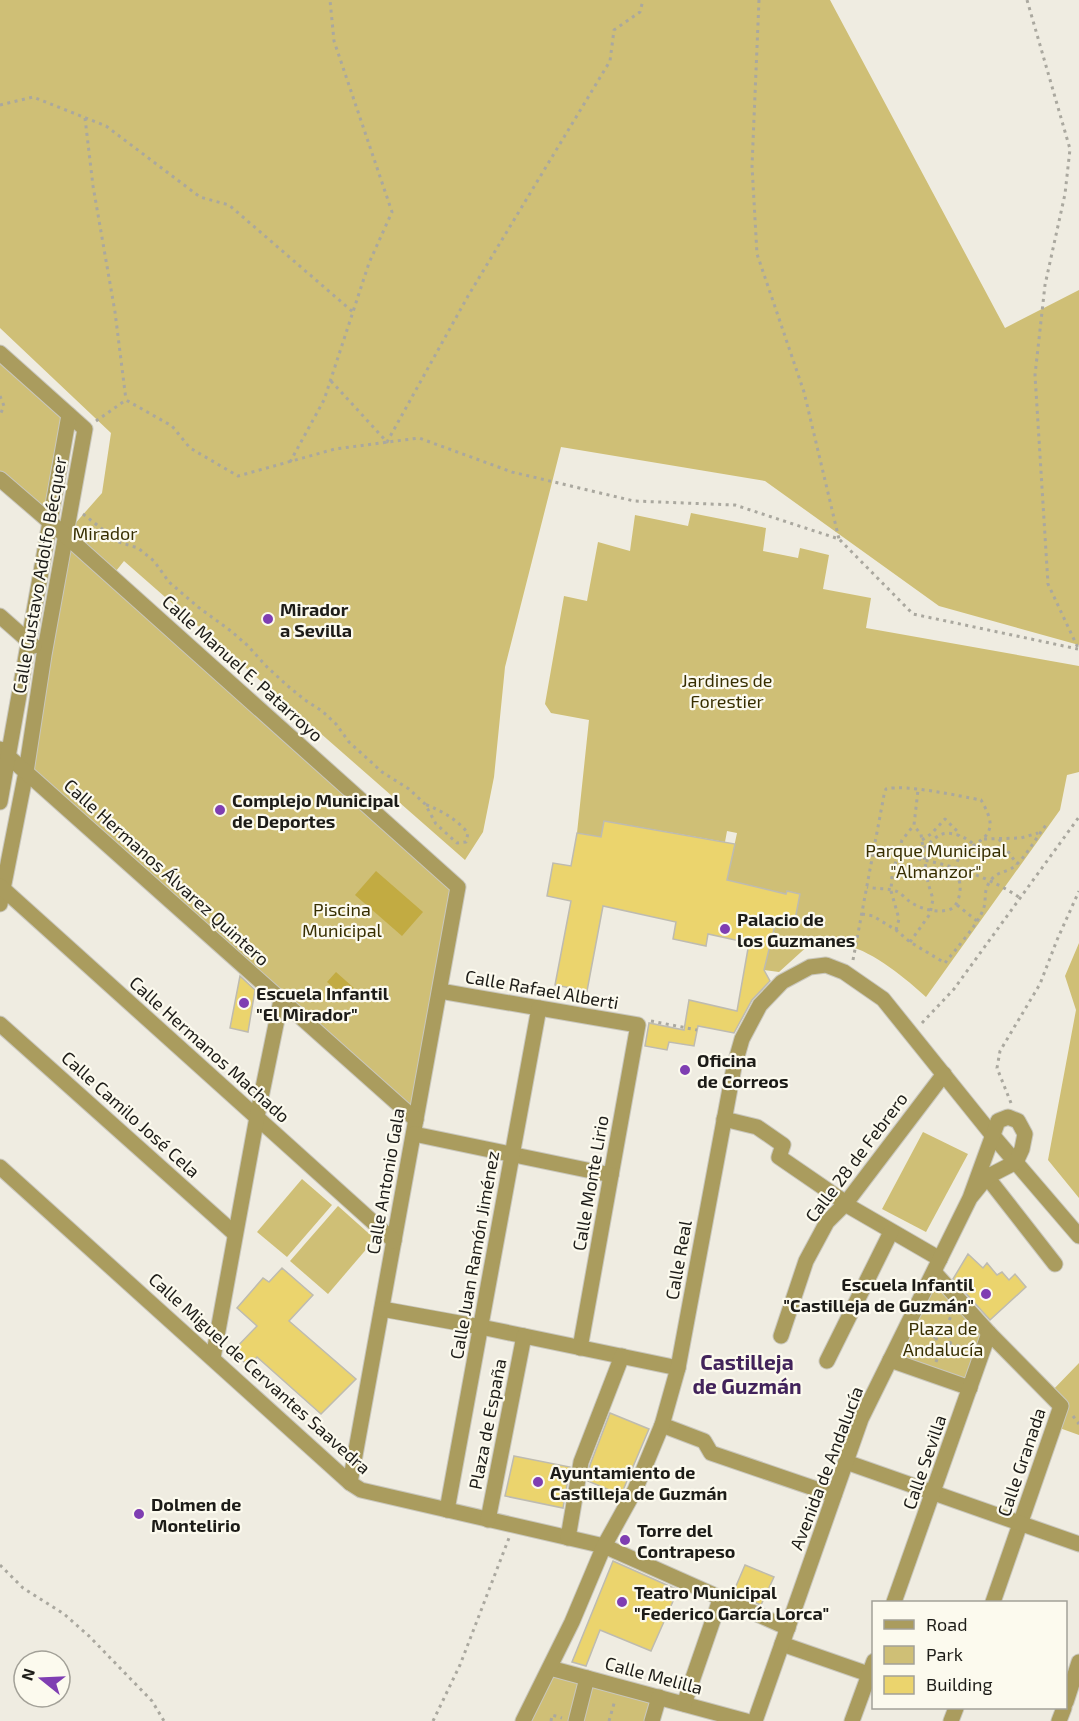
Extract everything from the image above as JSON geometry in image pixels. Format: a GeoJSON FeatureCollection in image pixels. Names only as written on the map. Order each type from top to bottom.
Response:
{"type":"FeatureCollection","features":[{"type":"Feature","properties":{"kind":"street"},"geometry":{"type":"LineString","coordinates":[[0,353],[85,429]]}},
{"type":"Feature","properties":{"kind":"street","name":"Calle Gustavo Adolfo Bécquer"},"geometry":{"type":"LineString","coordinates":[[0,802],[4,753],[28,641],[69,415]]}},
{"type":"Feature","properties":{"kind":"street","name":"Calle Gustavo Adolfo Bécquer"},"geometry":{"type":"LineString","coordinates":[[0,904],[1,887],[26,772],[44,655],[85,429]]}},
{"type":"Feature","properties":{"kind":"street","name":"Calle Manuel E. Patarroyo"},"geometry":{"type":"LineString","coordinates":[[0,479],[458,887]]}},
{"type":"Feature","properties":{"kind":"street"},"geometry":{"type":"LineString","coordinates":[[0,616],[44,655]]}},
{"type":"Feature","properties":{"kind":"street","name":"Calle Hermanos Álvarez Quintero"},"geometry":{"type":"LineString","coordinates":[[4,753],[281,1000],[415,1127]]}},
{"type":"Feature","properties":{"kind":"street","name":"Calle Hermanos Machado"},"geometry":{"type":"LineString","coordinates":[[1,887],[394,1241]]}},
{"type":"Feature","properties":{"kind":"street","name":"Calle Antonio Gala"},"geometry":{"type":"LineString","coordinates":[[351,1483],[458,887]]}},
{"type":"Feature","properties":{"kind":"street","name":"Calle Real"},"geometry":{"type":"LineString","coordinates":[[523,1721],[572,1622],[604,1546],[635,1490],[662,1425],[678,1368],[734,1067],[742,1038],[760,1005],[782,982],[810,967],[826,965],[850,976],[883,999],[968,1106],[1079,1236]]}},
{"type":"Feature","properties":{"kind":"street","name":"Calle Rafael Alberti"},"geometry":{"type":"LineString","coordinates":[[440,991],[638,1025]]}},
{"type":"Feature","properties":{"kind":"street"},"geometry":{"type":"LineString","coordinates":[[213,1358],[281,1000]]}},
{"type":"Feature","properties":{"kind":"street","name":"Calle Juan Ramón Jiménez"},"geometry":{"type":"LineString","coordinates":[[447,1510],[539,1008]]}},
{"type":"Feature","properties":{"kind":"street","name":"Calle Camilo José Cela"},"geometry":{"type":"LineString","coordinates":[[0,1024],[235,1234]]}},
{"type":"Feature","properties":{"kind":"street","name":"Calle Monte Lirio"},"geometry":{"type":"LineString","coordinates":[[580,1348],[638,1025]]}},
{"type":"Feature","properties":{"kind":"street","name":"Calle 28 de Febrero"},"geometry":{"type":"LineString","coordinates":[[782,1336],[806,1261],[827,1222],[845,1203],[944,1074]]}},
{"type":"Feature","properties":{"kind":"street","name":"Avenida de Andalucía"},"geometry":{"type":"LineString","coordinates":[[755,1721],[861,1419],[970,1198],[998,1121],[1008,1117],[1018,1121]]}},
{"type":"Feature","properties":{"kind":"street","name":"Calle Granada"},"geometry":{"type":"LineString","coordinates":[[724,1119],[757,1127],[783,1145],[779,1157],[891,1232],[937,1266],[958,1299],[1061,1406],[993,1601]]}},
{"type":"Feature","properties":{"kind":"street"},"geometry":{"type":"LineString","coordinates":[[970,1198],[987,1177],[1016,1162],[1025,1134],[1018,1121]]}},
{"type":"Feature","properties":{"kind":"street"},"geometry":{"type":"LineString","coordinates":[[415,1127],[512,1154],[611,1175]]}},
{"type":"Feature","properties":{"kind":"street","name":"Calle Miguel de Cervantes Saavedra"},"geometry":{"type":"LineString","coordinates":[[0,1167],[361,1490],[604,1546],[788,1628]]}},
{"type":"Feature","properties":{"kind":"street"},"geometry":{"type":"LineString","coordinates":[[987,1177],[1055,1264]]}},
{"type":"Feature","properties":{"kind":"street"},"geometry":{"type":"LineString","coordinates":[[827,1361],[891,1232]]}},
{"type":"Feature","properties":{"kind":"street"},"geometry":{"type":"LineString","coordinates":[[382,1309],[678,1368]]}},
{"type":"Feature","properties":{"kind":"street","name":"Calle Sevilla"},"geometry":{"type":"LineString","coordinates":[[894,1601],[989,1333]]}},
{"type":"Feature","properties":{"kind":"street","name":"Plaza de España"},"geometry":{"type":"LineString","coordinates":[[488,1520],[524,1336]]}},
{"type":"Feature","properties":{"kind":"street"},"geometry":{"type":"LineString","coordinates":[[568,1538],[581,1462],[622,1356]]}},
{"type":"Feature","properties":{"kind":"street"},"geometry":{"type":"LineString","coordinates":[[890,1360],[970,1388]]}},
{"type":"Feature","properties":{"kind":"street"},"geometry":{"type":"LineString","coordinates":[[662,1425],[704,1441],[711,1453],[834,1495]]}},
{"type":"Feature","properties":{"kind":"street"},"geometry":{"type":"LineString","coordinates":[[846,1462],[1079,1544]]}},
{"type":"Feature","properties":{"kind":"street"},"geometry":{"type":"LineString","coordinates":[[684,1704],[721,1597]]}},
{"type":"Feature","properties":{"kind":"street"},"geometry":{"type":"LineString","coordinates":[[782,1644],[872,1671],[852,1721]]}},
{"type":"Feature","properties":{"kind":"street"},"geometry":{"type":"LineString","coordinates":[[1067,1696],[1079,1662]]}},
{"type":"Feature","properties":{"kind":"street","name":"Calle Melilla"},"geometry":{"type":"LineString","coordinates":[[550,1668],[747,1721]]}},
{"type":"Feature","properties":{"kind":"street"},"geometry":{"type":"LineString","coordinates":[[576,1721],[587,1678]]}},
{"type":"Feature","properties":{"kind":"street"},"geometry":{"type":"LineString","coordinates":[[652,1721],[658,1697]]}},
{"type":"Feature","properties":{"kind":"path"},"geometry":{"type":"LineString","coordinates":[[290,462],[324,400],[369,263],[392,212],[334,41],[330,0]]}},
{"type":"Feature","properties":{"kind":"path"},"geometry":{"type":"LineString","coordinates":[[387,442],[468,296],[610,61],[614,30],[640,12],[643,0]]}},
{"type":"Feature","properties":{"kind":"path"},"geometry":{"type":"LineString","coordinates":[[759,0],[752,166],[757,254],[804,392],[839,539]]}},
{"type":"Feature","properties":{"kind":"path"},"geometry":{"type":"LineString","coordinates":[[1026,0],[1070,148],[1065,194],[1045,285],[1035,375],[1047,584],[1079,649]]}},
{"type":"Feature","properties":{"kind":"path"},"geometry":{"type":"LineString","coordinates":[[0,105],[33,97],[106,126],[200,197],[229,205],[353,312]]}},
{"type":"Feature","properties":{"kind":"path"},"geometry":{"type":"LineString","coordinates":[[86,118],[93,186],[115,312],[126,400]]}},
{"type":"Feature","properties":{"kind":"path"},"geometry":{"type":"LineString","coordinates":[[331,381],[387,442]]}},
{"type":"Feature","properties":{"kind":"path"},"geometry":{"type":"LineString","coordinates":[[0,396],[4,406],[0,416]]}},
{"type":"Feature","properties":{"kind":"path"},"geometry":{"type":"LineString","coordinates":[[126,400],[172,426],[190,448],[238,476],[335,449],[419,438],[512,472],[634,501],[735,505],[839,539],[913,614],[1079,649]]}},
{"type":"Feature","properties":{"kind":"path"},"geometry":{"type":"LineString","coordinates":[[85,429],[126,400]]}},
{"type":"Feature","properties":{"kind":"path"},"geometry":{"type":"LineString","coordinates":[[82,513],[119,542],[138,548],[154,561],[169,582],[239,638],[289,687],[329,717],[350,742],[382,772],[409,789],[425,804],[442,830],[457,843],[466,842],[468,833],[455,819],[425,804]]}},
{"type":"Feature","properties":{"kind":"path"},"geometry":{"type":"LineString","coordinates":[[850,976],[886,789],[892,787],[918,790],[981,800],[989,817],[990,828],[984,839]]}},
{"type":"Feature","properties":{"kind":"path"},"geometry":{"type":"LineString","coordinates":[[896,930],[898,919],[891,891],[892,875],[902,840],[914,825],[918,790]]}},
{"type":"Feature","properties":{"kind":"path"},"geometry":{"type":"LineString","coordinates":[[913,1034],[954,989],[1079,817]]}},
{"type":"Feature","properties":{"kind":"path"},"geometry":{"type":"LineString","coordinates":[[922,840],[945,819],[959,836]]}},
{"type":"Feature","properties":{"kind":"path"},"geometry":{"type":"LineString","coordinates":[[909,942],[930,914],[933,899],[921,834],[914,825]]}},
{"type":"Feature","properties":{"kind":"path"},"geometry":{"type":"LineString","coordinates":[[862,914],[873,916],[896,930],[909,942],[945,963],[984,909],[984,896],[990,880],[998,873],[1008,871],[1017,864],[1046,825]]}},
{"type":"Feature","properties":{"kind":"path"},"geometry":{"type":"LineString","coordinates":[[924,848],[941,834],[950,833],[969,839],[974,844]]}},
{"type":"Feature","properties":{"kind":"path"},"geometry":{"type":"LineString","coordinates":[[867,887],[898,892],[910,902],[930,910],[938,912],[952,910],[957,905],[960,885],[955,868],[967,848],[984,839],[1021,838],[1040,833]]}},
{"type":"Feature","properties":{"kind":"path"},"geometry":{"type":"LineString","coordinates":[[999,839],[1017,864]]}},
{"type":"Feature","properties":{"kind":"path"},"geometry":{"type":"LineString","coordinates":[[874,851],[955,868],[990,880],[1020,898]]}},
{"type":"Feature","properties":{"kind":"path"},"geometry":{"type":"LineString","coordinates":[[1018,1121],[997,1068],[1000,1051],[1040,984],[1079,891]]}},
{"type":"Feature","properties":{"kind":"path"},"geometry":{"type":"LineString","coordinates":[[957,905],[977,921]]}},
{"type":"Feature","properties":{"kind":"path"},"geometry":{"type":"LineString","coordinates":[[638,1025],[648,1020],[697,1029]]}},
{"type":"Feature","properties":{"kind":"path"},"geometry":{"type":"LineString","coordinates":[[944,1334],[950,1341],[943,1347],[939,1346],[936,1340],[938,1336],[944,1334],[958,1299]]}},
{"type":"Feature","properties":{"kind":"path"},"geometry":{"type":"LineString","coordinates":[[433,1721],[460,1665],[513,1525]]}},
{"type":"Feature","properties":{"kind":"path"},"geometry":{"type":"LineString","coordinates":[[0,1565],[23,1588],[64,1614],[89,1636],[152,1701],[165,1721]]}},
{"type":"Feature","properties":{"kind":"path"},"geometry":{"type":"LineString","coordinates":[[609,1721],[619,1686]]}},
{"type":"Feature","properties":{"kind":"green space"},"geometry":{"type":"Polygon","coordinates":[[[0,0],[830,0],[1005,328],[1079,290],[1079,645],[939,606],[765,481],[561,447],[505,667],[494,777],[483,832],[465,860],[124,561],[112,576],[458,887],[416,1120],[26,772],[65,535],[102,493],[111,433],[0,328],[0,0]]]}},
{"type":"Feature","properties":{"kind":"green space"},"geometry":{"type":"Polygon","coordinates":[[[0,353],[69,415],[50,522],[0,479],[0,353]]]}},
{"type":"Feature","properties":{"kind":"green space","name":"Jardines de Forestier"},"geometry":{"type":"Polygon","coordinates":[[[691,513],[766,528],[763,551],[798,558],[800,548],[829,555],[823,589],[871,598],[866,628],[1079,666],[1079,772],[1067,775],[1060,810],[926,997],[878,960],[858,949],[844,945],[811,943],[779,972],[764,970],[776,921],[800,894],[788,891],[786,894],[727,880],[737,833],[727,831],[725,842],[604,821],[601,837],[577,833],[589,720],[551,713],[545,704],[564,596],[587,601],[598,542],[630,551],[635,515],[688,526],[691,513]]]}},
{"type":"Feature","properties":{"kind":"green space"},"geometry":{"type":"Polygon","coordinates":[[[1079,943],[1079,1198],[1048,1160],[1076,1010],[1065,976],[1079,943]]]}},
{"type":"Feature","properties":{"kind":"green space"},"geometry":{"type":"Polygon","coordinates":[[[923,1132],[968,1154],[926,1232],[882,1209],[923,1132]]]}},
{"type":"Feature","properties":{"kind":"green space"},"geometry":{"type":"Polygon","coordinates":[[[302,1179],[332,1205],[287,1257],[257,1232],[302,1179]]]}},
{"type":"Feature","properties":{"kind":"green space"},"geometry":{"type":"Polygon","coordinates":[[[338,1206],[375,1239],[328,1294],[290,1261],[338,1206]]]}},
{"type":"Feature","properties":{"kind":"green space","name":"Plaza de Andalucía"},"geometry":{"type":"Polygon","coordinates":[[[934,1272],[989,1333],[970,1388],[890,1360],[934,1272]]]}},
{"type":"Feature","properties":{"kind":"green space"},"geometry":{"type":"Polygon","coordinates":[[[1079,1363],[1079,1435],[1054,1426],[1061,1406],[1049,1394],[1079,1363]]]}},
{"type":"Feature","properties":{"kind":"green space"},"geometry":{"type":"Polygon","coordinates":[[[550,1668],[659,1697],[652,1721],[523,1721],[550,1668]]]}},
{"type":"Feature","properties":{"kind":"shaded area"},"geometry":{"type":"Polygon","coordinates":[[[376,871],[423,912],[402,936],[355,895],[376,871]]]}},
{"type":"Feature","properties":{"kind":"shaded area"},"geometry":{"type":"Polygon","coordinates":[[[336,972],[354,988],[346,998],[327,982],[336,972]]]}},
{"type":"Feature","properties":{"kind":"building","name":"Palacio de los Guzmanes"},"geometry":{"type":"Polygon","coordinates":[[[604,821],[735,844],[727,880],[786,894],[787,891],[800,894],[794,925],[776,921],[764,970],[770,981],[752,1000],[734,1033],[698,1026],[694,1046],[669,1042],[667,1050],[645,1046],[649,1023],[684,1030],[689,1000],[737,1011],[749,943],[708,934],[706,946],[673,939],[676,922],[603,906],[587,991],[555,985],[571,901],[547,896],[553,863],[571,866],[577,833],[601,837],[604,821]]]}},
{"type":"Feature","properties":{"kind":"building","name":"Escuela Infantil \"El Mirador\""},"geometry":{"type":"Polygon","coordinates":[[[240,976],[255,990],[248,1032],[230,1028],[240,976]]]}},
{"type":"Feature","properties":{"kind":"building","name":"Escuela Infantil \"Castilleja de Guzmán\""},"geometry":{"type":"Polygon","coordinates":[[[968,1254],[983,1268],[987,1263],[997,1275],[1002,1272],[1009,1280],[1015,1274],[1026,1287],[990,1320],[953,1279],[968,1254]]]}},
{"type":"Feature","properties":{"kind":"building"},"geometry":{"type":"Polygon","coordinates":[[[282,1268],[313,1295],[289,1321],[356,1379],[321,1414],[257,1357],[249,1366],[232,1352],[257,1326],[237,1308],[263,1278],[269,1282],[282,1268]]]}},
{"type":"Feature","properties":{"kind":"building"},"geometry":{"type":"Polygon","coordinates":[[[610,1413],[649,1429],[621,1495],[588,1481],[590,1465],[610,1413]]]}},
{"type":"Feature","properties":{"kind":"building","name":"Ayuntamiento de Castilleja de Guzmán"},"geometry":{"type":"Polygon","coordinates":[[[514,1456],[570,1467],[563,1508],[505,1496],[514,1456]]]}},
{"type":"Feature","properties":{"kind":"building","name":"Teatro Municipal \"Federico García Lorca\""},"geometry":{"type":"Polygon","coordinates":[[[613,1561],[678,1590],[651,1651],[600,1630],[586,1666],[572,1662],[613,1561]]]}},
{"type":"Feature","properties":{"kind":"building"},"geometry":{"type":"Polygon","coordinates":[[[745,1565],[774,1577],[761,1605],[733,1593],[745,1565]]]}},
{"type":"Feature","properties":{"kind":"place","name":"Mirador a Sevilla"},"geometry":{"type":"Point","coordinates":[268,619]}},
{"type":"Feature","properties":{"kind":"place","name":"Complejo Municipal de Deportes"},"geometry":{"type":"Point","coordinates":[220,810]}},
{"type":"Feature","properties":{"kind":"place","name":"Palacio de los Guzmanes"},"geometry":{"type":"Point","coordinates":[725,929]}},
{"type":"Feature","properties":{"kind":"place","name":"Escuela Infantil \"El Mirador\""},"geometry":{"type":"Point","coordinates":[244,1003]}},
{"type":"Feature","properties":{"kind":"place","name":"Oficina de Correos"},"geometry":{"type":"Point","coordinates":[685,1070]}},
{"type":"Feature","properties":{"kind":"place","name":"Escuela Infantil \"Castilleja de Guzmán\""},"geometry":{"type":"Point","coordinates":[986,1294]}},
{"type":"Feature","properties":{"kind":"place","name":"Ayuntamiento de Castilleja de Guzmán"},"geometry":{"type":"Point","coordinates":[538,1482]}},
{"type":"Feature","properties":{"kind":"place","name":"Dolmen de Montelirio"},"geometry":{"type":"Point","coordinates":[139,1514]}},
{"type":"Feature","properties":{"kind":"place","name":"Torre del Contrapeso"},"geometry":{"type":"Point","coordinates":[625,1540]}},
{"type":"Feature","properties":{"kind":"place","name":"Teatro Municipal \"Federico García Lorca\""},"geometry":{"type":"Point","coordinates":[622,1602]}},
{"type":"Feature","properties":{"kind":"district","name":"Castilleja de Guzmán"},"geometry":{"type":"Point","coordinates":[747,1373]}},
{"type":"Feature","properties":{"kind":"park label","name":"Mirador"},"geometry":{"type":"Point","coordinates":[105,533]}},
{"type":"Feature","properties":{"kind":"park label","name":"Parque Municipal \"Almanzor\""},"geometry":{"type":"Point","coordinates":[936,860]}},
{"type":"Feature","properties":{"kind":"park label","name":"Piscina Municipal"},"geometry":{"type":"Point","coordinates":[342,919]}}]}
